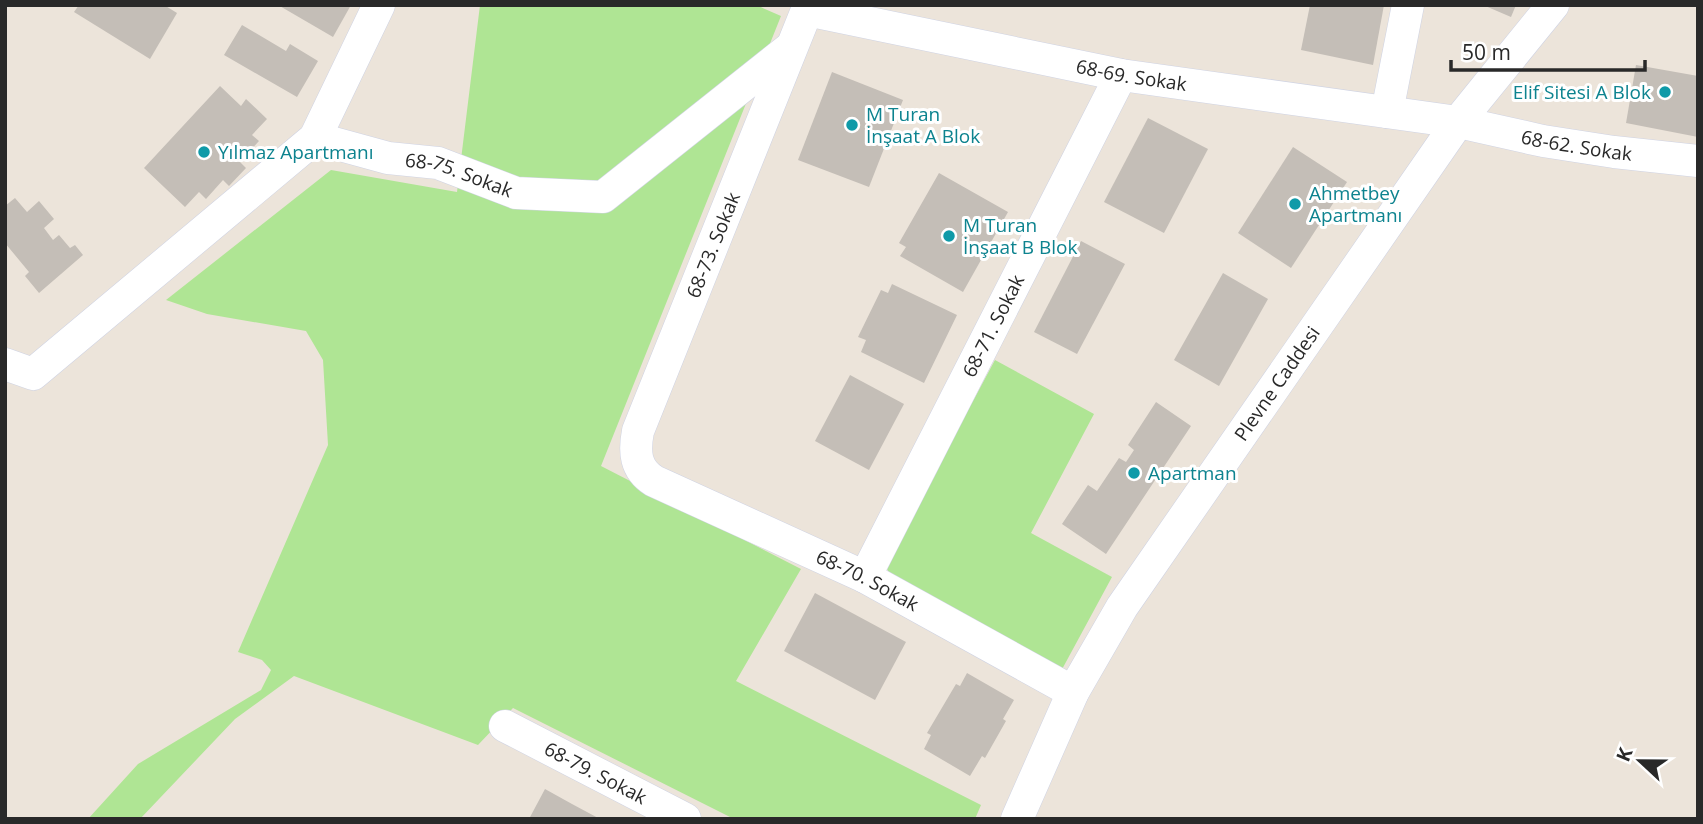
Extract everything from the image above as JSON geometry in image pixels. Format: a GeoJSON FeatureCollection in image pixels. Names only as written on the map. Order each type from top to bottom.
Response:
{"type":"FeatureCollection","features":[{"type":"Feature","properties":{"kind":"street"},"geometry":{"type":"LineString","coordinates":[[19,369],[315,138],[379,5]]}},
{"type":"Feature","properties":{"kind":"street"},"geometry":{"type":"LineString","coordinates":[[1387,112],[1408,5]]}},
{"type":"Feature","properties":{"kind":"street","name":"Plevne Caddesi"},"geometry":{"type":"LineString","coordinates":[[1017,819],[1073,692],[1097,647],[1129,597],[1458,122],[1553,5]]}},
{"type":"Feature","properties":{"kind":"street","name":"68-69. Sokak"},"geometry":{"type":"LineString","coordinates":[[808,8],[1121,75],[1458,122]]}},
{"type":"Feature","properties":{"kind":"street","name":"68-73. Sokak"},"geometry":{"type":"LineString","coordinates":[[653,481],[639,467],[635,445],[638,431],[808,8]]}},
{"type":"Feature","properties":{"kind":"street","name":"68-75. Sokak"},"geometry":{"type":"LineString","coordinates":[[315,138],[388,158],[438,163],[516,193],[603,197],[792,47]]}},
{"type":"Feature","properties":{"kind":"street","name":"68-71. Sokak"},"geometry":{"type":"LineString","coordinates":[[865,578],[1121,75]]}},
{"type":"Feature","properties":{"kind":"street","name":"68-62. Sokak"},"geometry":{"type":"LineString","coordinates":[[1458,122],[1543,141],[1698,162]]}},
{"type":"Feature","properties":{"kind":"street","name":"68-70. Sokak"},"geometry":{"type":"LineString","coordinates":[[653,481],[865,578],[1073,692]]}},
{"type":"Feature","properties":{"kind":"street","name":"68-79. Sokak"},"geometry":{"type":"LineString","coordinates":[[505,726],[685,819]]}},
{"type":"Feature","properties":{"kind":"green space"},"geometry":{"type":"Polygon","coordinates":[[[480,5],[756,5],[781,16],[601,466],[801,569],[736,681],[981,805],[975,819],[734,819],[513,708],[478,745],[294,676],[235,719],[140,819],[88,819],[138,764],[261,690],[271,670],[262,660],[238,652],[328,445],[323,360],[306,331],[207,314],[166,300],[331,170],[457,192],[480,5]]]}},
{"type":"Feature","properties":{"kind":"green space"},"geometry":{"type":"Polygon","coordinates":[[[995,360],[1094,414],[1031,533],[1112,577],[1060,673],[895,583],[887,569],[902,533],[995,360]]]}},
{"type":"Feature","properties":{"kind":"building"},"geometry":{"type":"Polygon","coordinates":[[[79,5],[164,5],[177,13],[150,59],[74,12],[79,5]]]}},
{"type":"Feature","properties":{"kind":"building"},"geometry":{"type":"Polygon","coordinates":[[[278,5],[351,5],[333,37],[278,5]]]}},
{"type":"Feature","properties":{"kind":"building"},"geometry":{"type":"Polygon","coordinates":[[[1310,5],[1384,5],[1373,65],[1301,50],[1310,5]]]}},
{"type":"Feature","properties":{"kind":"building"},"geometry":{"type":"Polygon","coordinates":[[[1483,5],[1516,5],[1511,17],[1483,5]]]}},
{"type":"Feature","properties":{"kind":"building"},"geometry":{"type":"Polygon","coordinates":[[[242,25],[286,51],[290,44],[318,61],[297,97],[224,55],[242,25]]]}},
{"type":"Feature","properties":{"kind":"building","name":"Elif Sitesi A Blok"},"geometry":{"type":"Polygon","coordinates":[[[1636,65],[1698,76],[1698,137],[1626,123],[1636,65]]]}},
{"type":"Feature","properties":{"kind":"building","name":"M Turan İnşaat A Blok"},"geometry":{"type":"Polygon","coordinates":[[[832,72],[903,100],[869,187],[798,160],[832,72]]]}},
{"type":"Feature","properties":{"kind":"building","name":"Yılmaz Apartmanı"},"geometry":{"type":"Polygon","coordinates":[[[220,86],[241,106],[246,99],[267,119],[252,135],[259,141],[240,162],[246,168],[229,186],[223,180],[206,199],[199,192],[185,207],[144,168],[220,86]]]}},
{"type":"Feature","properties":{"kind":"building"},"geometry":{"type":"Polygon","coordinates":[[[1148,118],[1208,149],[1164,233],[1104,202],[1148,118]]]}},
{"type":"Feature","properties":{"kind":"building","name":"Ahmetbey Apartmanı"},"geometry":{"type":"Polygon","coordinates":[[[1293,147],[1347,182],[1291,268],[1238,233],[1293,147]]]}},
{"type":"Feature","properties":{"kind":"building","name":"M Turan İnşaat B Blok"},"geometry":{"type":"Polygon","coordinates":[[[939,173],[1008,212],[963,292],[900,256],[906,247],[899,243],[939,173]]]}},
{"type":"Feature","properties":{"kind":"building"},"geometry":{"type":"Polygon","coordinates":[[[15,198],[27,212],[39,201],[54,219],[44,228],[53,240],[59,235],[70,248],[75,245],[83,255],[39,293],[25,276],[29,272],[5,243],[5,206],[15,198]]]}},
{"type":"Feature","properties":{"kind":"building"},"geometry":{"type":"Polygon","coordinates":[[[1081,241],[1125,264],[1077,354],[1034,332],[1081,241]]]}},
{"type":"Feature","properties":{"kind":"building"},"geometry":{"type":"Polygon","coordinates":[[[1223,273],[1268,299],[1219,386],[1174,360],[1223,273]]]}},
{"type":"Feature","properties":{"kind":"building"},"geometry":{"type":"Polygon","coordinates":[[[892,284],[957,315],[924,383],[861,352],[866,340],[858,337],[881,290],[888,293],[892,284]]]}},
{"type":"Feature","properties":{"kind":"building"},"geometry":{"type":"Polygon","coordinates":[[[850,375],[904,404],[869,470],[815,441],[850,375]]]}},
{"type":"Feature","properties":{"kind":"building","name":"Apartman"},"geometry":{"type":"Polygon","coordinates":[[[1156,402],[1191,426],[1106,554],[1062,524],[1088,485],[1097,491],[1119,458],[1126,462],[1134,450],[1128,445],[1156,402]]]}},
{"type":"Feature","properties":{"kind":"building"},"geometry":{"type":"Polygon","coordinates":[[[815,593],[906,642],[875,700],[784,651],[815,593]]]}},
{"type":"Feature","properties":{"kind":"building"},"geometry":{"type":"Polygon","coordinates":[[[967,673],[1014,700],[1003,719],[1006,721],[985,758],[982,756],[970,776],[924,749],[931,735],[927,733],[956,684],[960,686],[967,673]]]}},
{"type":"Feature","properties":{"kind":"building"},"geometry":{"type":"Polygon","coordinates":[[[545,789],[572,804],[600,819],[529,819],[545,789]]]}},
{"type":"Feature","properties":{"kind":"place","name":"Elif Sitesi A Blok"},"geometry":{"type":"Point","coordinates":[1665,92]}},
{"type":"Feature","properties":{"kind":"place","name":"M Turan İnşaat A Blok"},"geometry":{"type":"Point","coordinates":[852,125]}},
{"type":"Feature","properties":{"kind":"place","name":"Yılmaz Apartmanı"},"geometry":{"type":"Point","coordinates":[204,152]}},
{"type":"Feature","properties":{"kind":"place","name":"Ahmetbey Apartmanı"},"geometry":{"type":"Point","coordinates":[1295,204]}},
{"type":"Feature","properties":{"kind":"place","name":"M Turan İnşaat B Blok"},"geometry":{"type":"Point","coordinates":[949,236]}},
{"type":"Feature","properties":{"kind":"place","name":"Apartman"},"geometry":{"type":"Point","coordinates":[1134,473]}}]}
